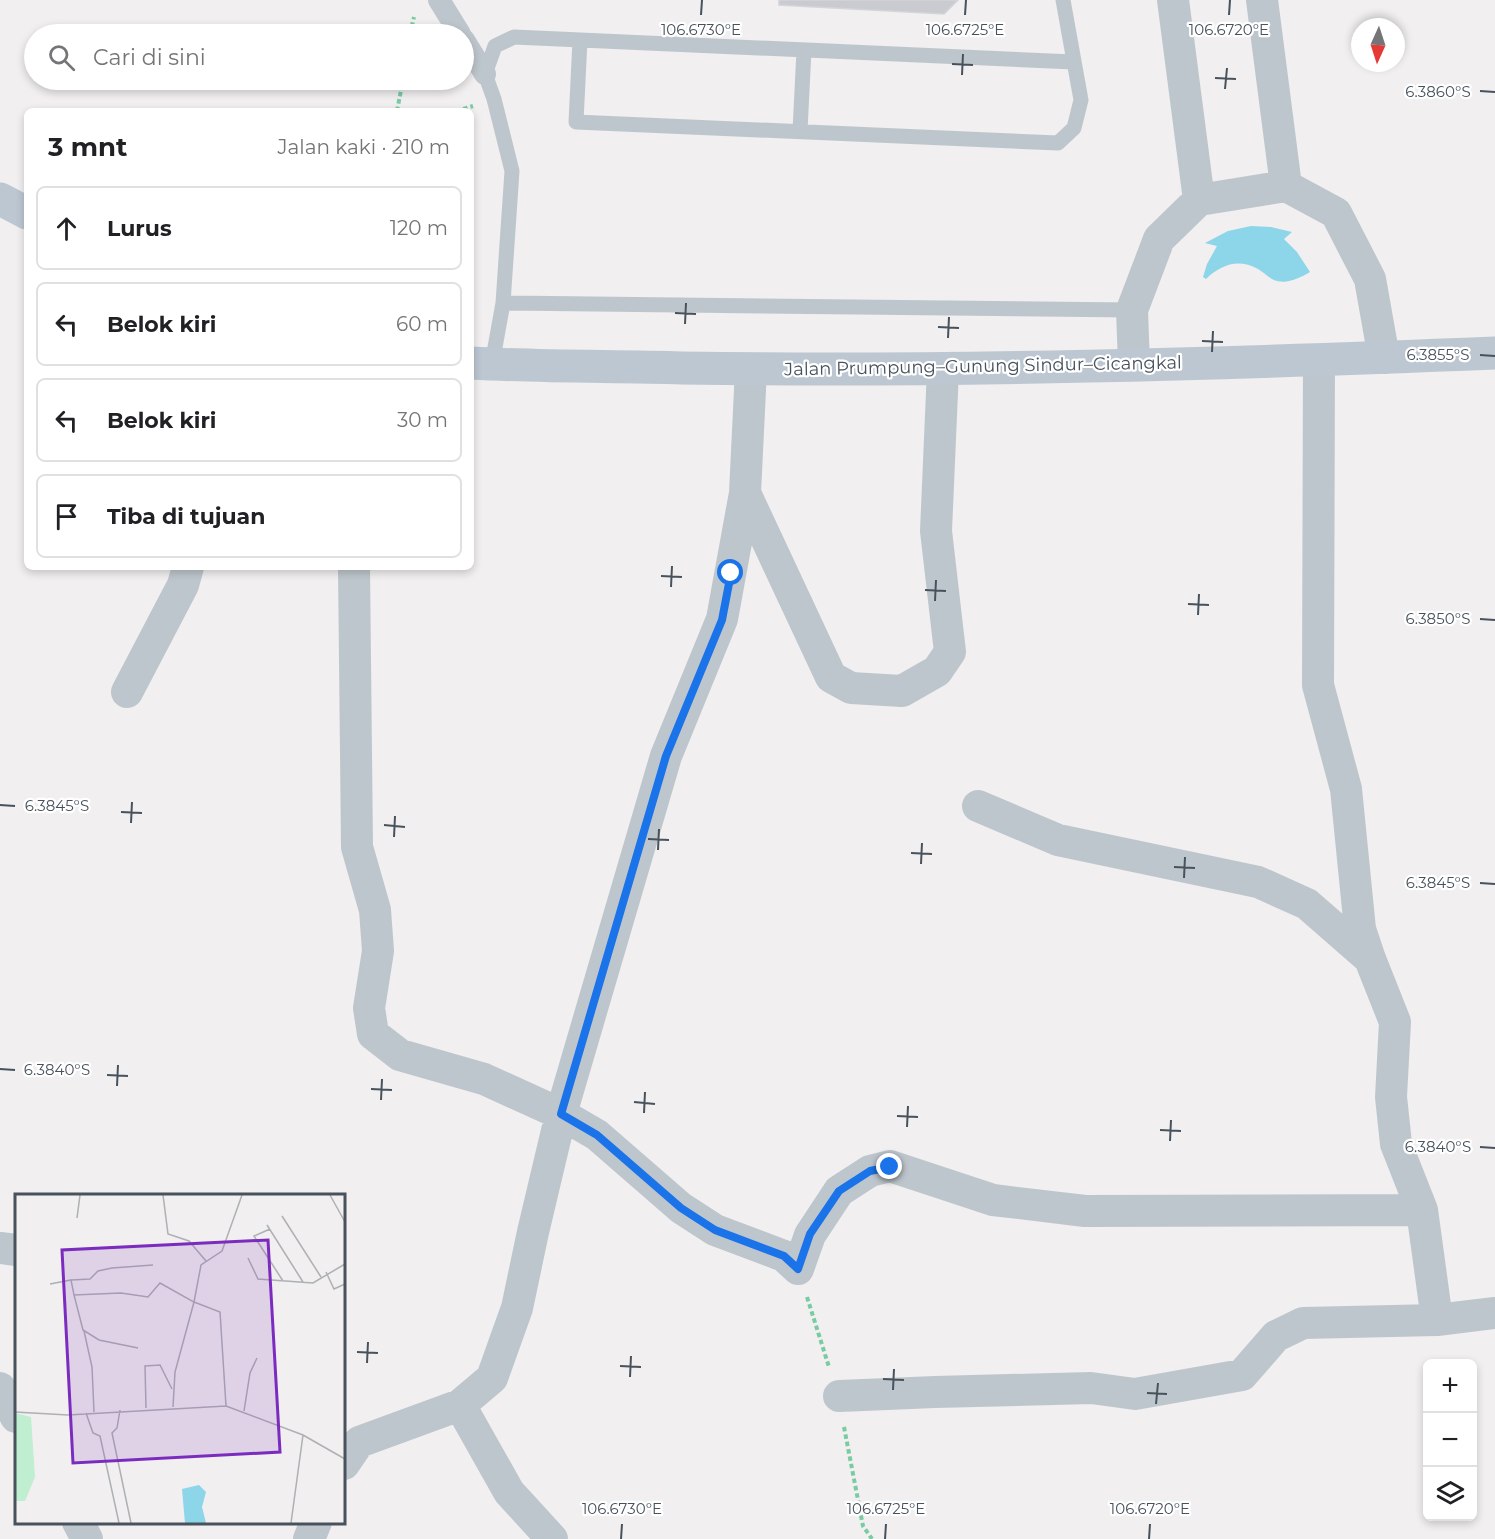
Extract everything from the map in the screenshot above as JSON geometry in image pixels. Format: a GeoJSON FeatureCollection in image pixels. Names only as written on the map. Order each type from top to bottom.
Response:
{"type":"FeatureCollection","features":[{"type":"Feature","properties":{"kind":"main road"},"geometry":{"type":"LineString","coordinates":[[0,200],[24,212]]}},
{"type":"Feature","properties":{"kind":"main road","name":"Jalan Prumpung–Gunung Sindur–Cicangkal"},"geometry":{"type":"LineString","coordinates":[[482,364],[752,369],[943,369],[1319,360],[1495,353]]}},
{"type":"Feature","properties":{"kind":"street"},"geometry":{"type":"LineString","coordinates":[[439,0],[454,24]]}},
{"type":"Feature","properties":{"kind":"street"},"geometry":{"type":"LineString","coordinates":[[1173,0],[1199,200]]}},
{"type":"Feature","properties":{"kind":"street"},"geometry":{"type":"LineString","coordinates":[[1262,0],[1286,186]]}},
{"type":"Feature","properties":{"kind":"street"},"geometry":{"type":"LineString","coordinates":[[474,56],[485,74]]}},
{"type":"Feature","properties":{"kind":"street"},"geometry":{"type":"LineString","coordinates":[[1134,364],[1132,310],[1159,239],[1199,200],[1286,186],[1336,213],[1370,279],[1384,358]]}},
{"type":"Feature","properties":{"kind":"street"},"geometry":{"type":"LineString","coordinates":[[1319,360],[1318,685],[1346,789],[1360,929],[1395,1022],[1390,1097],[1396,1144],[1422,1210],[1437,1320]]}},
{"type":"Feature","properties":{"kind":"street"},"geometry":{"type":"LineString","coordinates":[[345,1463],[359,1442],[460,1405],[492,1378],[518,1308],[532,1232],[561,1114],[666,756],[722,620],[745,494],[752,369]]}},
{"type":"Feature","properties":{"kind":"street"},"geometry":{"type":"LineString","coordinates":[[745,494],[831,677],[851,688],[902,691],[937,671],[950,652],[936,531],[943,369]]}},
{"type":"Feature","properties":{"kind":"street"},"geometry":{"type":"LineString","coordinates":[[127,692],[183,585],[187,570]]}},
{"type":"Feature","properties":{"kind":"street"},"geometry":{"type":"LineString","coordinates":[[354,570],[357,847],[375,910],[378,951],[369,1008],[374,1034],[400,1055],[484,1079],[561,1114],[597,1135],[681,1208],[715,1230],[784,1256],[798,1269],[810,1234],[839,1191],[870,1171],[890,1167],[993,1200],[1085,1211],[1422,1210]]}},
{"type":"Feature","properties":{"kind":"street"},"geometry":{"type":"LineString","coordinates":[[978,806],[1058,840],[1258,882],[1307,904],[1370,959]]}},
{"type":"Feature","properties":{"kind":"street"},"geometry":{"type":"LineString","coordinates":[[0,1248],[15,1251]]}},
{"type":"Feature","properties":{"kind":"street"},"geometry":{"type":"LineString","coordinates":[[838,1396],[1091,1388],[1135,1394],[1242,1375],[1276,1336],[1303,1323],[1437,1320],[1495,1313]]}},
{"type":"Feature","properties":{"kind":"street"},"geometry":{"type":"LineString","coordinates":[[0,1388],[15,1415]]}},
{"type":"Feature","properties":{"kind":"street"},"geometry":{"type":"LineString","coordinates":[[460,1405],[509,1492],[552,1539]]}},
{"type":"Feature","properties":{"kind":"street"},"geometry":{"type":"LineString","coordinates":[[79,1524],[87,1539]]}},
{"type":"Feature","properties":{"kind":"street"},"geometry":{"type":"LineString","coordinates":[[309,1539],[315,1524]]}},
{"type":"Feature","properties":{"kind":"lane"},"geometry":{"type":"LineString","coordinates":[[580,40],[576,122],[1058,143],[1074,128],[1081,100],[1064,0]]}},
{"type":"Feature","properties":{"kind":"lane"},"geometry":{"type":"LineString","coordinates":[[482,364],[503,303],[512,171],[494,99],[485,74],[495,46],[514,37],[1074,62]]}},
{"type":"Feature","properties":{"kind":"lane"},"geometry":{"type":"LineString","coordinates":[[800,131],[804,50]]}},
{"type":"Feature","properties":{"kind":"lane"},"geometry":{"type":"LineString","coordinates":[[503,303],[1132,310]]}},
{"type":"Feature","properties":{"kind":"path"},"geometry":{"type":"LineString","coordinates":[[413,24],[414,17]]}},
{"type":"Feature","properties":{"kind":"path"},"geometry":{"type":"LineString","coordinates":[[398,108],[401,90]]}},
{"type":"Feature","properties":{"kind":"water"},"geometry":{"type":"Polygon","coordinates":[[[1251,226],[1271,227],[1292,232],[1284,239],[1297,252],[1310,272],[1283,282],[1272,279],[1251,266],[1237,264],[1224,267],[1206,279],[1203,277],[1217,246],[1205,243],[1228,231],[1251,226]]]}},
{"type":"Feature","properties":{"kind":"building"},"geometry":{"type":"Polygon","coordinates":[[[779,0],[958,0],[944,14],[779,5],[779,0]]]}},
{"type":"Feature","properties":{"kind":"route"},"geometry":{"type":"LineString","coordinates":[[731,573],[722,620],[666,756],[561,1114],[597,1135],[681,1208],[715,1230],[784,1256],[798,1269],[810,1234],[839,1191],[870,1171],[890,1167]]}}]}
